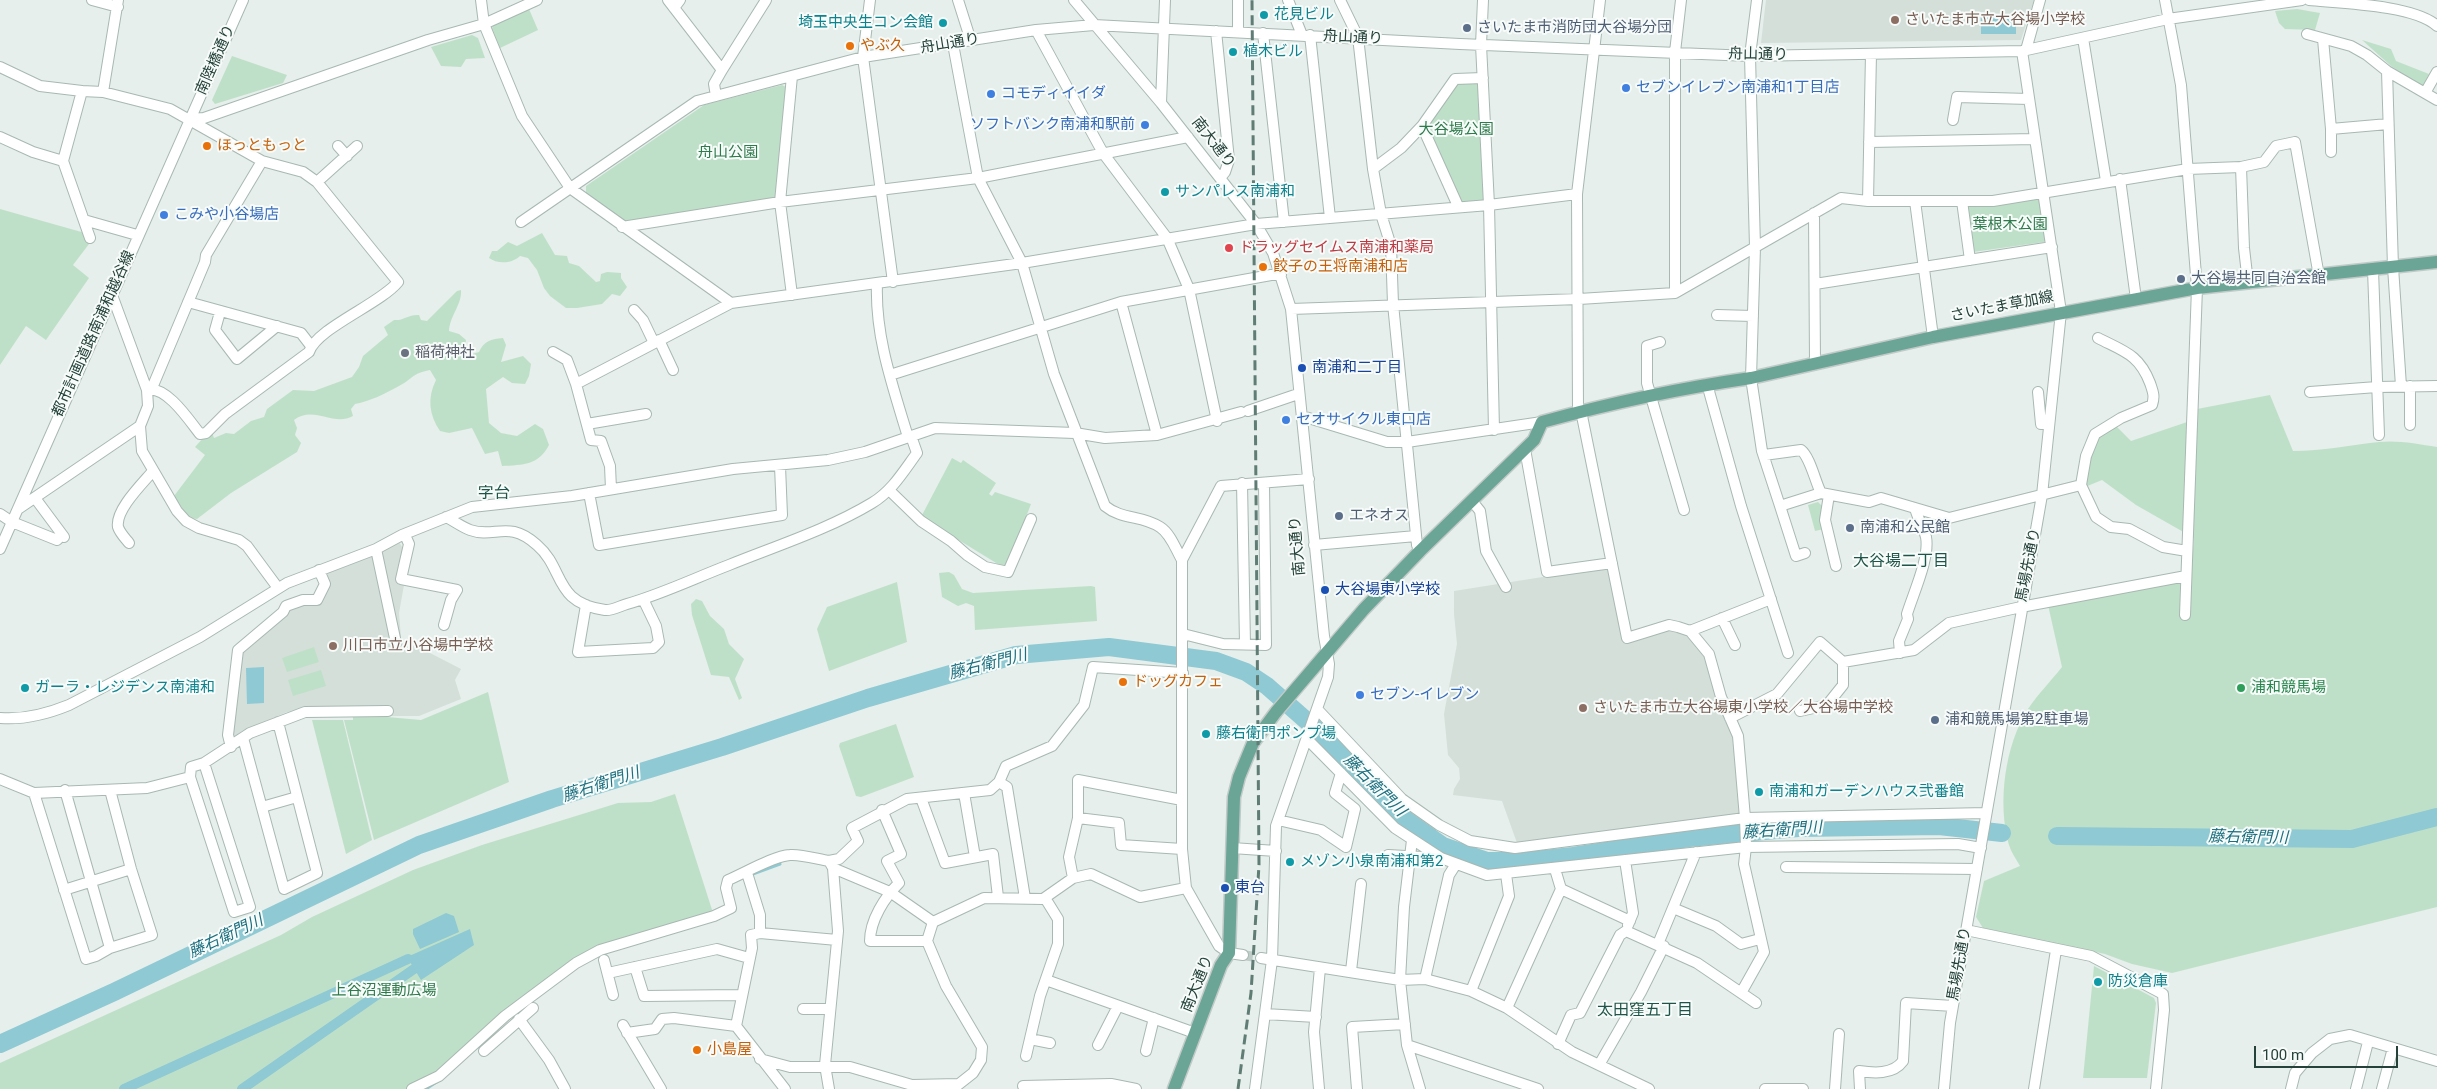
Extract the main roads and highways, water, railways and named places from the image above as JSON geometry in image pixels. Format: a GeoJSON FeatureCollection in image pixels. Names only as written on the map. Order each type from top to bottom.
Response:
{"type":"FeatureCollection","features":[{"type":"Feature","properties":{"kind":"main road","name":"さいたま草加線"},"geometry":{"type":"LineString","coordinates":[[1327,654],[1364,609],[1420,551],[1534,440],[1542,422],[1707,384],[1751,378],[1933,337],[2061,312],[2197,288],[2437,262]]}},
{"type":"Feature","properties":{"kind":"main road","name":"南大通り"},"geometry":{"type":"LineString","coordinates":[[1174,1089],[1221,965],[1228,953],[1234,797],[1239,777],[1253,743],[1276,712],[1327,654]]}},
{"type":"Feature","properties":{"kind":"water"},"geometry":{"type":"Polygon","coordinates":[[[2016,16],[2016,34],[1981,34],[1981,17],[2016,16]]]}},
{"type":"Feature","properties":{"kind":"water"},"geometry":{"type":"Polygon","coordinates":[[[264,667],[264,703],[247,704],[246,668],[264,667]]]}},
{"type":"Feature","properties":{"kind":"water"},"geometry":{"type":"Polygon","coordinates":[[[446,913],[454,916],[459,932],[420,949],[413,934],[413,929],[446,913]]]}},
{"type":"Feature","properties":{"kind":"water"},"geometry":{"type":"Polygon","coordinates":[[[470,929],[474,945],[421,980],[407,957],[470,929]]]}},
{"type":"Feature","properties":{"kind":"waterway","name":"藤右衛門川"},"geometry":{"type":"LineString","coordinates":[[0,1044],[114,992],[419,845],[552,799],[722,747],[868,698],[1016,655],[1109,647],[1216,661],[1246,672],[1267,686],[1325,737],[1402,817],[1443,846],[1487,861],[1524,861],[1573,856],[1689,838],[1798,828],[1939,826],[2002,833]]}},
{"type":"Feature","properties":{"kind":"waterway","name":"藤右衛門川"},"geometry":{"type":"LineString","coordinates":[[2057,836],[2352,839],[2437,817]]}},
{"type":"Feature","properties":{"kind":"waterway"},"geometry":{"type":"LineString","coordinates":[[750,875],[780,864]]}},
{"type":"Feature","properties":{"kind":"waterway"},"geometry":{"type":"LineString","coordinates":[[124,1089],[408,959]]}},
{"type":"Feature","properties":{"kind":"waterway"},"geometry":{"type":"LineString","coordinates":[[242,1089],[414,969]]}},
{"type":"Feature","properties":{"kind":"waterway"},"geometry":{"type":"LineString","coordinates":[[426,1089],[441,1079]]}},
{"type":"Feature","properties":{"kind":"tunnel"},"geometry":{"type":"LineString","coordinates":[[1243,955],[1261,958]]}},
{"type":"Feature","properties":{"kind":"railway"},"geometry":{"type":"LineString","coordinates":[[1238,1089],[1251,993],[1259,865],[1252,0]]}},
{"type":"Feature","properties":{"kind":"place","name":"花見ビル"},"geometry":{"type":"Point","coordinates":[1264,15]}},
{"type":"Feature","properties":{"kind":"place","name":"さいたま市立大谷場小学校"},"geometry":{"type":"Point","coordinates":[1895,20]}},
{"type":"Feature","properties":{"kind":"place","name":"埼玉中央生コン会館"},"geometry":{"type":"Point","coordinates":[943,23]}},
{"type":"Feature","properties":{"kind":"place","name":"さいたま市消防団大谷場分団"},"geometry":{"type":"Point","coordinates":[1467,28]}},
{"type":"Feature","properties":{"kind":"place","name":"やぶ久"},"geometry":{"type":"Point","coordinates":[850,46]}},
{"type":"Feature","properties":{"kind":"place","name":"植木ビル"},"geometry":{"type":"Point","coordinates":[1233,52]}},
{"type":"Feature","properties":{"kind":"place","name":"セブンイレブン南浦和1丁目店"},"geometry":{"type":"Point","coordinates":[1626,88]}},
{"type":"Feature","properties":{"kind":"place","name":"コモディイイダ"},"geometry":{"type":"Point","coordinates":[991,94]}},
{"type":"Feature","properties":{"kind":"place","name":"ソフトバンク南浦和駅前"},"geometry":{"type":"Point","coordinates":[1145,125]}},
{"type":"Feature","properties":{"kind":"place","name":"ほっともっと"},"geometry":{"type":"Point","coordinates":[207,146]}},
{"type":"Feature","properties":{"kind":"place","name":"サンパレス南浦和"},"geometry":{"type":"Point","coordinates":[1165,192]}},
{"type":"Feature","properties":{"kind":"place","name":"こみや小谷場店"},"geometry":{"type":"Point","coordinates":[164,215]}},
{"type":"Feature","properties":{"kind":"place","name":"ドラッグセイムス南浦和薬局"},"geometry":{"type":"Point","coordinates":[1229,248]}},
{"type":"Feature","properties":{"kind":"place","name":"餃子の王将南浦和店"},"geometry":{"type":"Point","coordinates":[1263,267]}},
{"type":"Feature","properties":{"kind":"place","name":"大谷場共同自治会館"},"geometry":{"type":"Point","coordinates":[2181,279]}},
{"type":"Feature","properties":{"kind":"place","name":"稲荷神社"},"geometry":{"type":"Point","coordinates":[405,353]}},
{"type":"Feature","properties":{"kind":"place","name":"南浦和二丁目"},"geometry":{"type":"Point","coordinates":[1302,368]}},
{"type":"Feature","properties":{"kind":"place","name":"セオサイクル東口店"},"geometry":{"type":"Point","coordinates":[1286,420]}},
{"type":"Feature","properties":{"kind":"place","name":"エネオス"},"geometry":{"type":"Point","coordinates":[1339,516]}},
{"type":"Feature","properties":{"kind":"place","name":"南浦和公民館"},"geometry":{"type":"Point","coordinates":[1850,528]}},
{"type":"Feature","properties":{"kind":"place","name":"大谷場東小学校"},"geometry":{"type":"Point","coordinates":[1325,590]}},
{"type":"Feature","properties":{"kind":"place","name":"川口市立小谷場中学校"},"geometry":{"type":"Point","coordinates":[333,646]}},
{"type":"Feature","properties":{"kind":"place","name":"ドッグカフェ"},"geometry":{"type":"Point","coordinates":[1123,682]}},
{"type":"Feature","properties":{"kind":"place","name":"ガーラ・レジデンス南浦和"},"geometry":{"type":"Point","coordinates":[25,688]}},
{"type":"Feature","properties":{"kind":"place","name":"浦和競馬場"},"geometry":{"type":"Point","coordinates":[2241,688]}},
{"type":"Feature","properties":{"kind":"place","name":"セブン-イレブン"},"geometry":{"type":"Point","coordinates":[1360,695]}},
{"type":"Feature","properties":{"kind":"place","name":"さいたま市立大谷場東小学校／大谷場中学校"},"geometry":{"type":"Point","coordinates":[1583,708]}},
{"type":"Feature","properties":{"kind":"place","name":"浦和競馬場第2駐車場"},"geometry":{"type":"Point","coordinates":[1935,720]}},
{"type":"Feature","properties":{"kind":"place","name":"藤右衛門ポンプ場"},"geometry":{"type":"Point","coordinates":[1206,734]}},
{"type":"Feature","properties":{"kind":"place","name":"南浦和ガーデンハウス弐番館"},"geometry":{"type":"Point","coordinates":[1759,792]}},
{"type":"Feature","properties":{"kind":"place","name":"メゾン小泉南浦和第2"},"geometry":{"type":"Point","coordinates":[1290,862]}},
{"type":"Feature","properties":{"kind":"place","name":"東台"},"geometry":{"type":"Point","coordinates":[1225,888]}},
{"type":"Feature","properties":{"kind":"place","name":"防災倉庫"},"geometry":{"type":"Point","coordinates":[2098,982]}},
{"type":"Feature","properties":{"kind":"place","name":"小島屋"},"geometry":{"type":"Point","coordinates":[697,1050]}},
{"type":"Feature","properties":{"kind":"district","name":"字台"},"geometry":{"type":"Point","coordinates":[494,494]}},
{"type":"Feature","properties":{"kind":"district","name":"大谷場二丁目"},"geometry":{"type":"Point","coordinates":[1901,562]}},
{"type":"Feature","properties":{"kind":"district","name":"太田窪五丁目"},"geometry":{"type":"Point","coordinates":[1645,1011]}},
{"type":"Feature","properties":{"kind":"park label","name":"大谷場公園"},"geometry":{"type":"Point","coordinates":[1456,130]}},
{"type":"Feature","properties":{"kind":"park label","name":"舟山公園"},"geometry":{"type":"Point","coordinates":[728,153]}},
{"type":"Feature","properties":{"kind":"park label","name":"葉根木公園"},"geometry":{"type":"Point","coordinates":[2010,225]}},
{"type":"Feature","properties":{"kind":"park label","name":"上谷沼運動広場"},"geometry":{"type":"Point","coordinates":[384,991]}}]}
